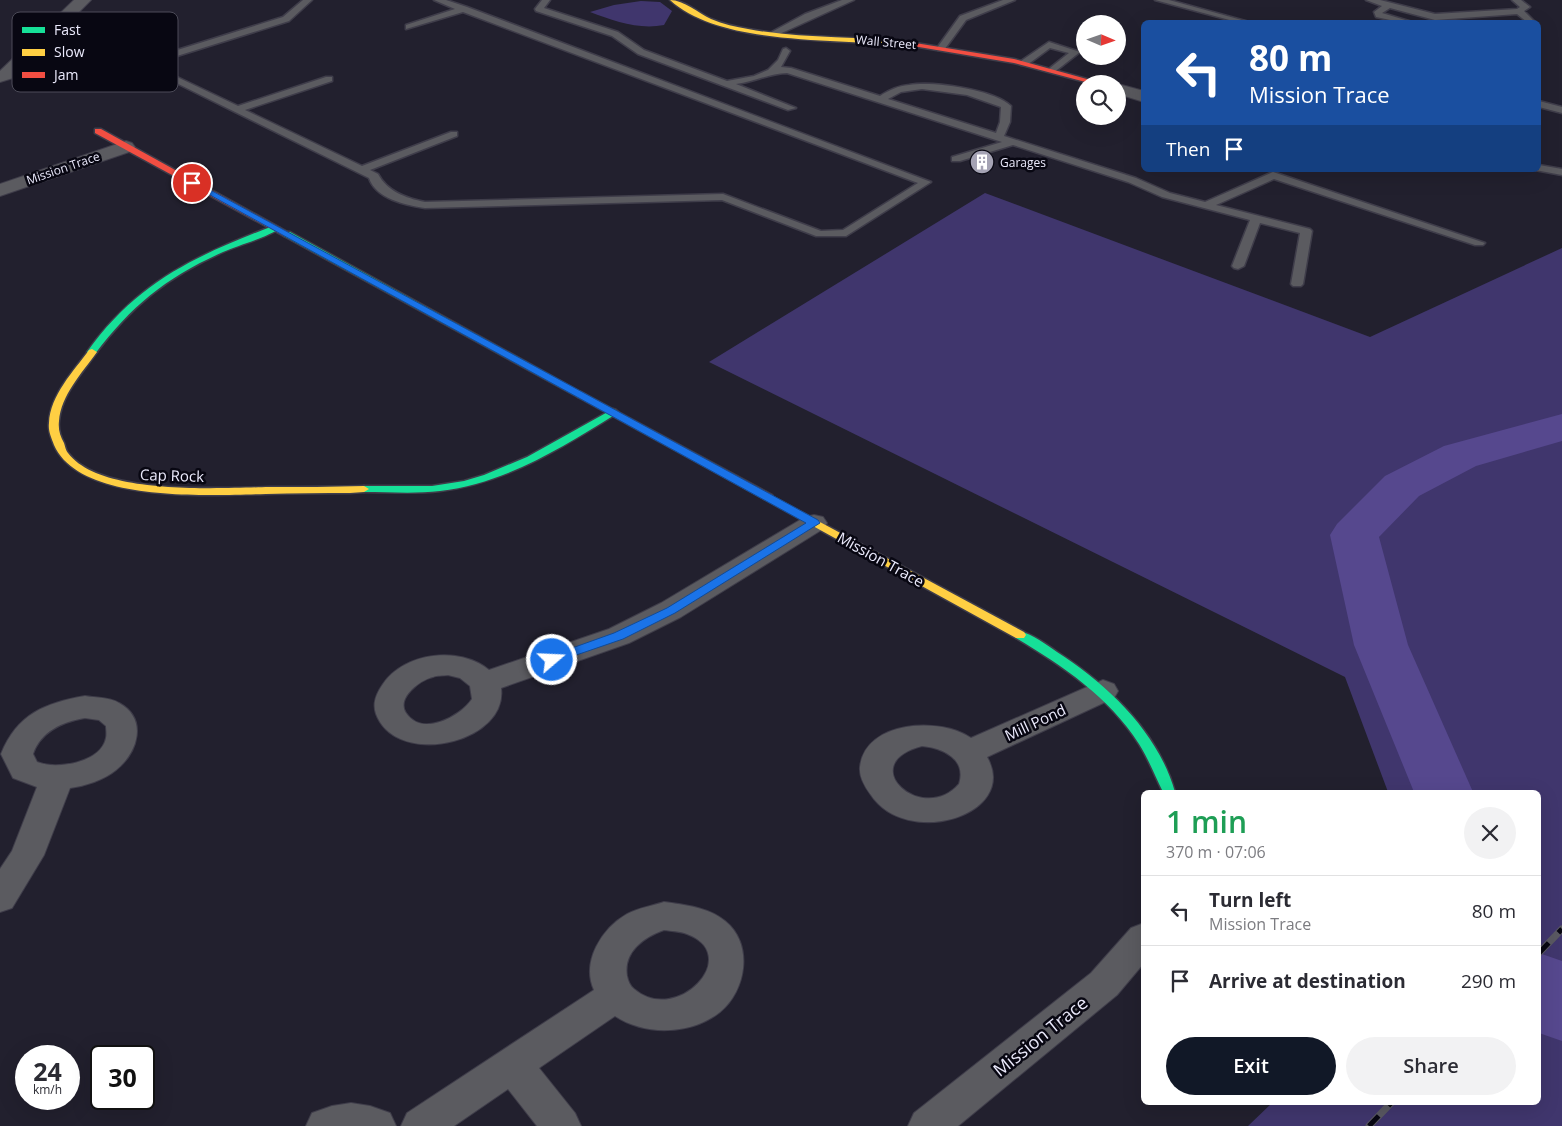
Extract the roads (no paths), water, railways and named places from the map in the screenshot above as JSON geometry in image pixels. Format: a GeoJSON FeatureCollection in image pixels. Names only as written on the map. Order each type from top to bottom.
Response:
{"type":"FeatureCollection","features":[{"type":"Feature","properties":{"kind":"street"},"geometry":{"type":"LineString","coordinates":[[71,12],[83,0]]}},
{"type":"Feature","properties":{"kind":"street","name":"Wall Street"},"geometry":{"type":"LineString","coordinates":[[673,0],[694,14],[716,23],[772,34],[878,41],[942,48],[1024,63],[1076,77]]}},
{"type":"Feature","properties":{"kind":"street"},"geometry":{"type":"LineString","coordinates":[[0,77],[12,69]]}},
{"type":"Feature","properties":{"kind":"street"},"geometry":{"type":"LineString","coordinates":[[1126,91],[1141,96]]}},
{"type":"Feature","properties":{"kind":"street","name":"Mission Trace"},"geometry":{"type":"LineString","coordinates":[[98,132],[1049,651],[1103,691],[1129,718],[1153,752],[1168,790]]}},
{"type":"Feature","properties":{"kind":"street","name":"Mission Trace"},"geometry":{"type":"LineString","coordinates":[[0,190],[126,147]]}},
{"type":"Feature","properties":{"kind":"street","name":"Cap Rock"},"geometry":{"type":"LineString","coordinates":[[276,228],[190,263],[139,297],[112,323],[56,409],[53,428],[58,446],[80,469],[104,481],[135,489],[170,492],[438,488],[472,483],[503,473],[536,457],[613,412]]}},
{"type":"Feature","properties":{"kind":"street"},"geometry":{"type":"LineString","coordinates":[[485,682],[619,636],[671,610],[814,523]]}},
{"type":"Feature","properties":{"kind":"street","name":"Mill Pond"},"geometry":{"type":"LineString","coordinates":[[968,753],[1103,691]]}},
{"type":"Feature","properties":{"kind":"street"},"geometry":{"type":"LineString","coordinates":[[0,898],[27,855],[57,779]]}},
{"type":"Feature","properties":{"kind":"street","name":"Mission Trace"},"geometry":{"type":"LineString","coordinates":[[928,1126],[1104,984],[1141,941]]}},
{"type":"Feature","properties":{"kind":"street"},"geometry":{"type":"LineString","coordinates":[[421,1126],[617,995]]}},
{"type":"Feature","properties":{"kind":"street"},"geometry":{"type":"LineString","coordinates":[[513,1066],[561,1126]]}},
{"type":"Feature","properties":{"kind":"street"},"geometry":{"type":"LineString","coordinates":[[326,1126],[340,1122],[357,1121],[376,1126]]}},
{"type":"Feature","properties":{"kind":"lane"},"geometry":{"type":"LineString","coordinates":[[178,53],[286,19],[308,0]]}},
{"type":"Feature","properties":{"kind":"lane"},"geometry":{"type":"LineString","coordinates":[[178,81],[374,176],[377,185],[404,201],[425,205],[723,197],[820,234],[846,233],[926,182],[438,0]]}},
{"type":"Feature","properties":{"kind":"lane"},"geometry":{"type":"LineString","coordinates":[[546,0],[539,9],[616,34],[641,52],[727,82],[792,108]]}},
{"type":"Feature","properties":{"kind":"lane"},"geometry":{"type":"LineString","coordinates":[[772,34],[808,16],[850,0]]}},
{"type":"Feature","properties":{"kind":"lane"},"geometry":{"type":"LineString","coordinates":[[942,48],[963,18],[1011,0]]}},
{"type":"Feature","properties":{"kind":"lane"},"geometry":{"type":"LineString","coordinates":[[1159,0],[1237,20]]}},
{"type":"Feature","properties":{"kind":"lane"},"geometry":{"type":"LineString","coordinates":[[1370,0],[1434,20],[1520,11],[1526,7],[1516,0]]}},
{"type":"Feature","properties":{"kind":"lane"},"geometry":{"type":"LineString","coordinates":[[1389,5],[1378,12],[1379,15],[1400,20]]}},
{"type":"Feature","properties":{"kind":"lane"},"geometry":{"type":"LineString","coordinates":[[409,27],[464,9]]}},
{"type":"Feature","properties":{"kind":"lane"},"geometry":{"type":"LineString","coordinates":[[1520,11],[1529,20]]}},
{"type":"Feature","properties":{"kind":"lane"},"geometry":{"type":"LineString","coordinates":[[1024,63],[1049,45],[1076,52],[1053,70]]}},
{"type":"Feature","properties":{"kind":"lane"},"geometry":{"type":"LineString","coordinates":[[776,70],[786,51]]}},
{"type":"Feature","properties":{"kind":"lane"},"geometry":{"type":"LineString","coordinates":[[727,82],[761,79],[776,70],[788,70],[1132,180],[1166,195],[1306,231],[1297,284]]}},
{"type":"Feature","properties":{"kind":"lane"},"geometry":{"type":"LineString","coordinates":[[236,110],[329,79]]}},
{"type":"Feature","properties":{"kind":"lane"},"geometry":{"type":"LineString","coordinates":[[881,100],[899,89],[933,87],[995,100],[1006,106],[1005,122],[999,137]]}},
{"type":"Feature","properties":{"kind":"lane"},"geometry":{"type":"LineString","coordinates":[[1541,105],[1562,110]]}},
{"type":"Feature","properties":{"kind":"lane"},"geometry":{"type":"LineString","coordinates":[[361,170],[454,134]]}},
{"type":"Feature","properties":{"kind":"lane"},"geometry":{"type":"LineString","coordinates":[[956,159],[1012,142]]}},
{"type":"Feature","properties":{"kind":"lane"},"geometry":{"type":"LineString","coordinates":[[1541,168],[1562,172]]}},
{"type":"Feature","properties":{"kind":"lane"},"geometry":{"type":"LineString","coordinates":[[1206,206],[1273,174],[1479,242]]}},
{"type":"Feature","properties":{"kind":"lane"},"geometry":{"type":"LineString","coordinates":[[1238,266],[1256,218]]}},
{"type":"Feature","properties":{"kind":"waterway"},"geometry":{"type":"LineString","coordinates":[[1442,790],[1381,645],[1354,535],[1402,486],[1460,456],[1562,427]]}},
{"type":"Feature","properties":{"kind":"waterway"},"geometry":{"type":"LineString","coordinates":[[1541,984],[1562,1012]]}},
{"type":"Feature","properties":{"kind":"railway"},"geometry":{"type":"LineString","coordinates":[[1541,951],[1562,929]]}},
{"type":"Feature","properties":{"kind":"railway"},"geometry":{"type":"LineString","coordinates":[[1369,1126],[1389,1105]]}},
{"type":"Feature","properties":{"kind":"place","name":"Garages"},"geometry":{"type":"Point","coordinates":[982,162]}}]}
